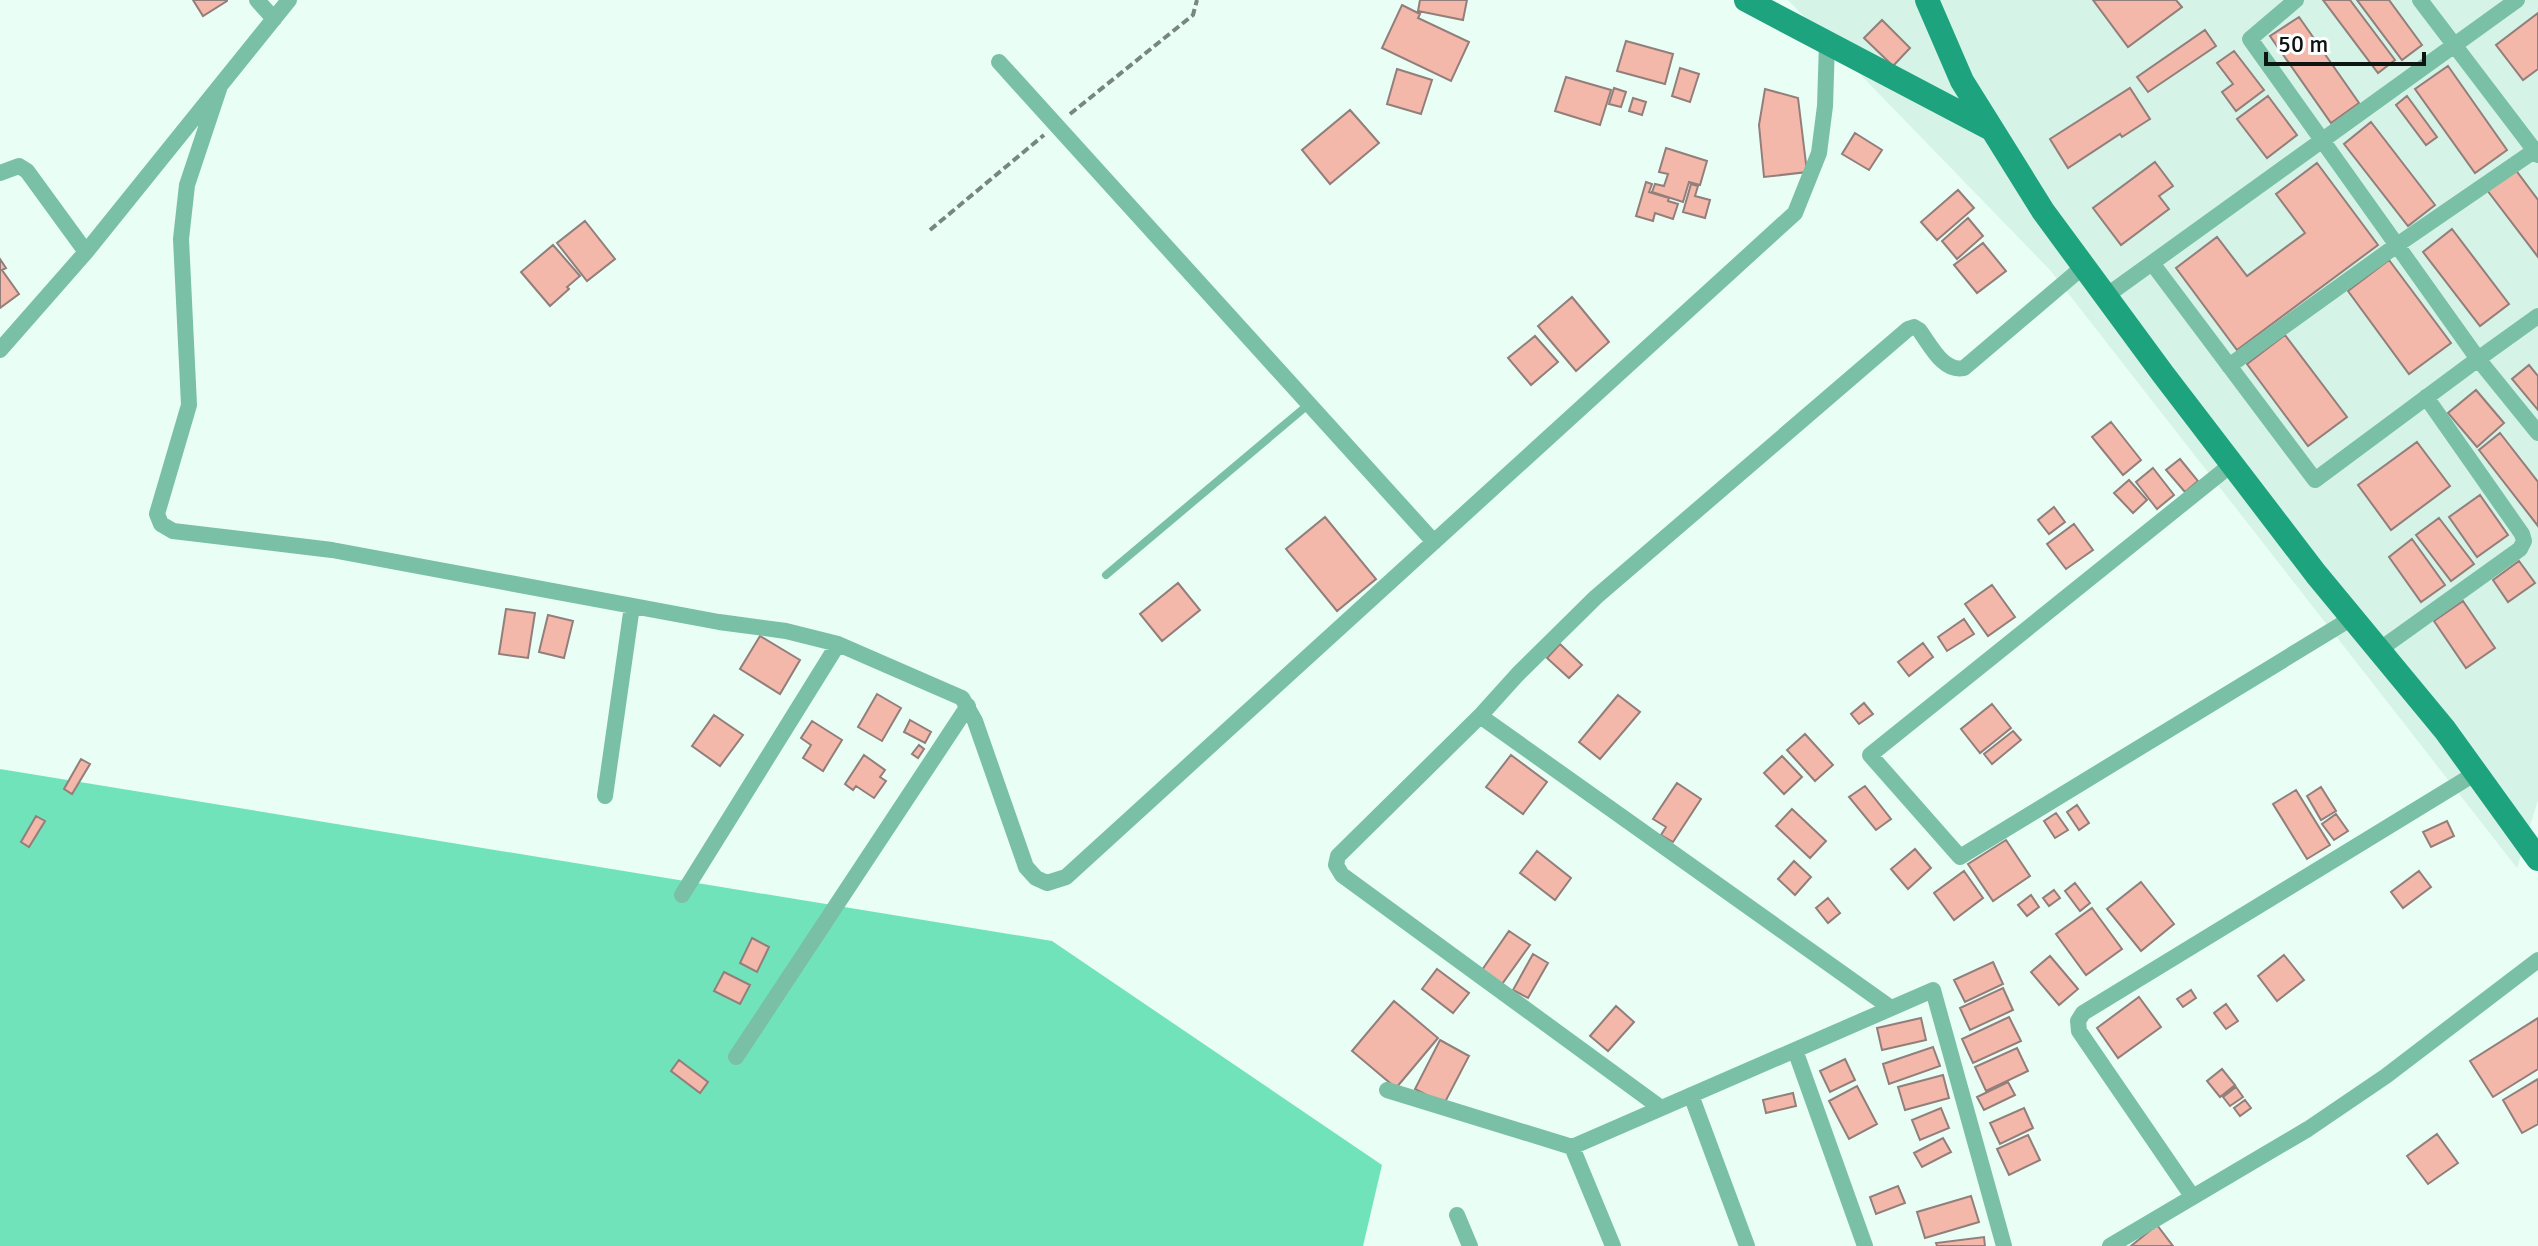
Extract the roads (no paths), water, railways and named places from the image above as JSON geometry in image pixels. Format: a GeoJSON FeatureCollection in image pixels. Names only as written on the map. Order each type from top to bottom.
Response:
{"type":"FeatureCollection","features":[{"type":"Feature","properties":{"kind":"main road"},"geometry":{"type":"LineString","coordinates":[[1746,0],[1993,130]]}},
{"type":"Feature","properties":{"kind":"main road"},"geometry":{"type":"LineString","coordinates":[[1927,0],[1962,81],[2043,211],[2232,464],[2352,618],[2445,730],[2538,859]]}},
{"type":"Feature","properties":{"kind":"street"},"geometry":{"type":"LineString","coordinates":[[257,0],[274,19]]}},
{"type":"Feature","properties":{"kind":"street"},"geometry":{"type":"LineString","coordinates":[[0,350],[86,252],[289,0]]}},
{"type":"Feature","properties":{"kind":"street"},"geometry":{"type":"LineString","coordinates":[[2296,0],[2250,39],[2478,359],[2538,433]]}},
{"type":"Feature","properties":{"kind":"street"},"geometry":{"type":"LineString","coordinates":[[2229,366],[2397,245],[2536,153],[2420,0]]}},
{"type":"Feature","properties":{"kind":"street"},"geometry":{"type":"LineString","coordinates":[[2106,296],[2517,0]]}},
{"type":"Feature","properties":{"kind":"street"},"geometry":{"type":"LineString","coordinates":[[220,86],[187,185],[181,239],[189,405],[157,514],[161,524],[173,531],[332,550],[733,625],[786,631],[838,644],[954,693],[968,706],[1026,867],[1036,878],[1047,883],[1066,877],[1795,213],[1819,153],[1825,106],[1827,43]]}},
{"type":"Feature","properties":{"kind":"street"},"geometry":{"type":"LineString","coordinates":[[999,62],[1434,542]]}},
{"type":"Feature","properties":{"kind":"street"},"geometry":{"type":"LineString","coordinates":[[0,173],[19,166],[27,171],[86,252]]}},
{"type":"Feature","properties":{"kind":"street"},"geometry":{"type":"LineString","coordinates":[[2152,263],[2315,480],[2538,316]]}},
{"type":"Feature","properties":{"kind":"street"},"geometry":{"type":"LineString","coordinates":[[1661,1108],[1342,875],[1336,865],[1338,856],[1596,597],[1908,329],[1914,327],[1919,330],[1947,366],[1956,370],[1964,368],[2084,266]]}},
{"type":"Feature","properties":{"kind":"street"},"geometry":{"type":"LineString","coordinates":[[2379,650],[2520,549],[2524,541],[2426,397]]}},
{"type":"Feature","properties":{"kind":"street"},"geometry":{"type":"LineString","coordinates":[[2232,464],[1870,755],[1960,857],[2352,618]]}},
{"type":"Feature","properties":{"kind":"street"},"geometry":{"type":"LineString","coordinates":[[605,796],[632,606]]}},
{"type":"Feature","properties":{"kind":"street"},"geometry":{"type":"LineString","coordinates":[[682,895],[838,644]]}},
{"type":"Feature","properties":{"kind":"street"},"geometry":{"type":"LineString","coordinates":[[736,1057],[968,706]]}},
{"type":"Feature","properties":{"kind":"street"},"geometry":{"type":"LineString","coordinates":[[1480,716],[1891,1008]]}},
{"type":"Feature","properties":{"kind":"street"},"geometry":{"type":"LineString","coordinates":[[2192,1196],[2079,1031],[2078,1021],[2083,1013],[2476,773]]}},
{"type":"Feature","properties":{"kind":"street"},"geometry":{"type":"LineString","coordinates":[[2118,1244],[2192,1196],[2308,1129],[2386,1076],[2538,960]]}},
{"type":"Feature","properties":{"kind":"street"},"geometry":{"type":"LineString","coordinates":[[1387,1090],[1572,1147],[1933,990],[2004,1246]]}},
{"type":"Feature","properties":{"kind":"street"},"geometry":{"type":"LineString","coordinates":[[1795,1050],[1865,1246]]}},
{"type":"Feature","properties":{"kind":"street"},"geometry":{"type":"LineString","coordinates":[[1691,1095],[1747,1246]]}},
{"type":"Feature","properties":{"kind":"street"},"geometry":{"type":"LineString","coordinates":[[1572,1147],[1613,1246]]}},
{"type":"Feature","properties":{"kind":"street"},"geometry":{"type":"LineString","coordinates":[[1457,1215],[1470,1246]]}},
{"type":"Feature","properties":{"kind":"lane"},"geometry":{"type":"LineString","coordinates":[[1106,575],[1309,404]]}}]}
